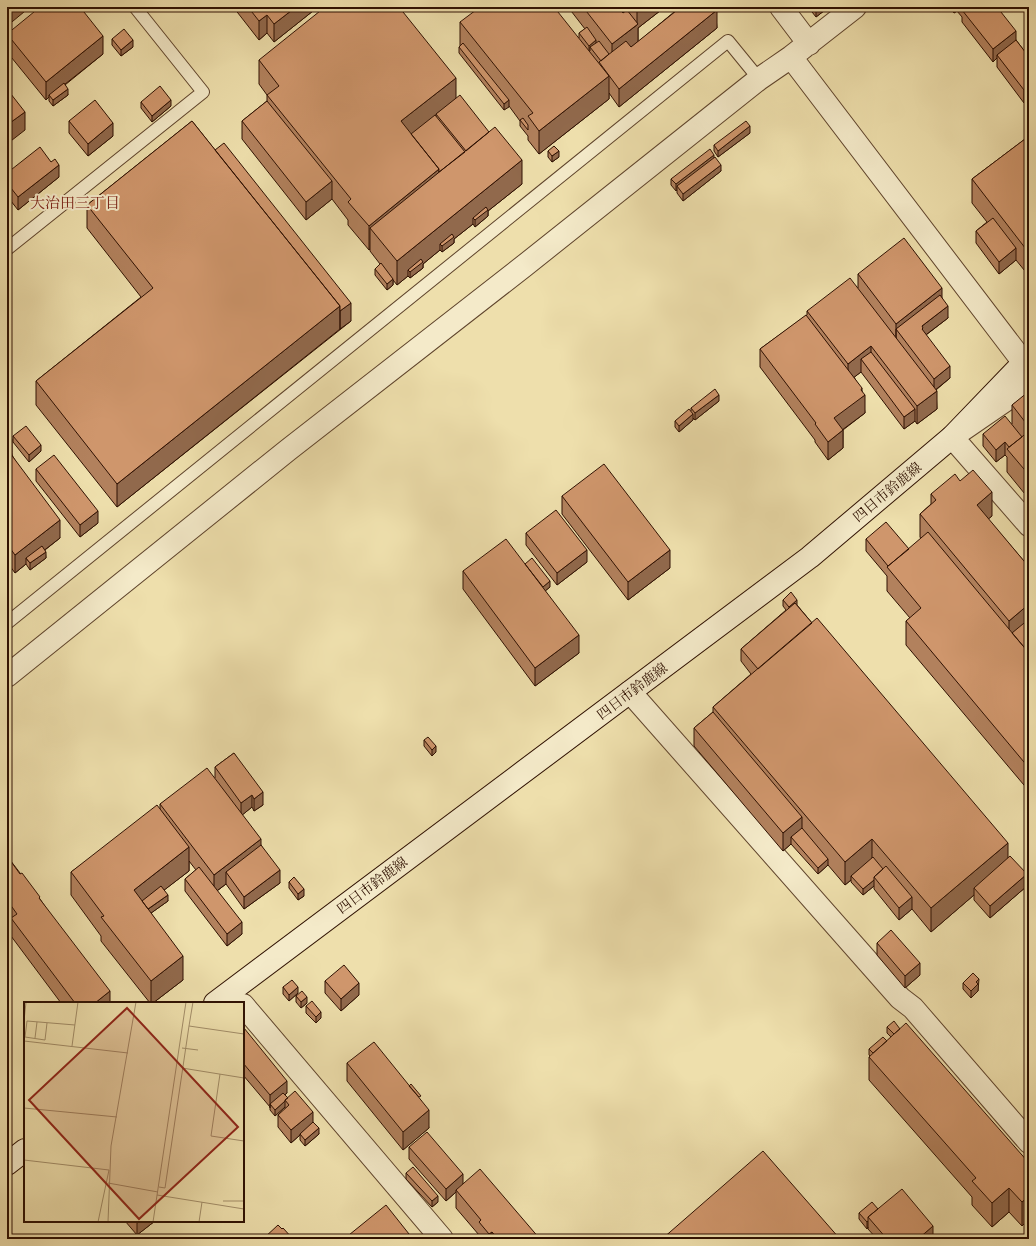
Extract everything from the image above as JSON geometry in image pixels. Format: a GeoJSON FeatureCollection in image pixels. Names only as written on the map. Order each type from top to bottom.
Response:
{"type":"FeatureCollection","features":[{"type":"Feature","properties":{"kind":"street"},"geometry":{"type":"LineString","coordinates":[[781,7],[809,44]]}},
{"type":"Feature","properties":{"kind":"street"},"geometry":{"type":"LineString","coordinates":[[7,676],[288,450],[524,266],[758,79],[809,44],[855,7]]}},
{"type":"Feature","properties":{"kind":"street"},"geometry":{"type":"LineString","coordinates":[[791,57],[1026,360]]}},
{"type":"Feature","properties":{"kind":"street","name":"四日市鈴鹿線"},"geometry":{"type":"LineString","coordinates":[[233,1001],[630,692],[810,557],[952,437],[1026,360]]}},
{"type":"Feature","properties":{"kind":"street"},"geometry":{"type":"LineString","coordinates":[[1029,384],[952,437],[1029,525]]}},
{"type":"Feature","properties":{"kind":"street"},"geometry":{"type":"LineString","coordinates":[[630,692],[900,998],[913,1008],[1029,1142]]}},
{"type":"Feature","properties":{"kind":"street"},"geometry":{"type":"LineString","coordinates":[[244,1014],[442,1239]]}},
{"type":"Feature","properties":{"kind":"street"},"geometry":{"type":"LineString","coordinates":[[7,1164],[24,1151]]}},
{"type":"Feature","properties":{"kind":"lane"},"geometry":{"type":"LineString","coordinates":[[7,249],[203,92],[135,7]]}},
{"type":"Feature","properties":{"kind":"lane"},"geometry":{"type":"LineString","coordinates":[[7,623],[728,41],[758,79]]}},
{"type":"Feature","properties":{"kind":"building"},"geometry":{"type":"Polygon","coordinates":[[[40,7],[80,7],[103,36],[46,82],[7,34],[40,7]]]}},
{"type":"Feature","properties":{"kind":"building"},"geometry":{"type":"Polygon","coordinates":[[[248,7],[296,7],[274,24],[267,15],[259,21],[248,7]]]}},
{"type":"Feature","properties":{"kind":"building"},"geometry":{"type":"Polygon","coordinates":[[[325,7],[399,7],[456,78],[401,121],[439,169],[369,226],[348,202],[351,199],[267,95],[279,86],[259,60],[325,7]]]}},
{"type":"Feature","properties":{"kind":"building"},"geometry":{"type":"Polygon","coordinates":[[[480,7],[554,7],[609,76],[539,131],[528,116],[533,113],[460,22],[480,7]]]}},
{"type":"Feature","properties":{"kind":"building"},"geometry":{"type":"Polygon","coordinates":[[[583,7],[618,7],[623,13],[627,10],[638,24],[612,44],[583,7]]]}},
{"type":"Feature","properties":{"kind":"building"},"geometry":{"type":"Polygon","coordinates":[[[634,7],[642,7],[637,11],[634,7]]]}},
{"type":"Feature","properties":{"kind":"building"},"geometry":{"type":"Polygon","coordinates":[[[681,7],[715,7],[717,10],[619,89],[599,62],[626,41],[631,47],[681,7]]]}},
{"type":"Feature","properties":{"kind":"building"},"geometry":{"type":"Polygon","coordinates":[[[964,7],[997,7],[1016,31],[993,49],[962,10],[965,8],[964,7]]]}},
{"type":"Feature","properties":{"kind":"building"},"geometry":{"type":"Polygon","coordinates":[[[587,27],[596,40],[589,46],[579,33],[587,27]]]}},
{"type":"Feature","properties":{"kind":"building"},"geometry":{"type":"Polygon","coordinates":[[[124,29],[133,40],[121,50],[112,39],[124,29]]]}},
{"type":"Feature","properties":{"kind":"building"},"geometry":{"type":"Polygon","coordinates":[[[1016,40],[1029,57],[1029,83],[1025,86],[1024,90],[997,55],[1016,40]]]}},
{"type":"Feature","properties":{"kind":"building"},"geometry":{"type":"Polygon","coordinates":[[[599,41],[609,54],[601,61],[590,47],[599,41]]]}},
{"type":"Feature","properties":{"kind":"building"},"geometry":{"type":"Polygon","coordinates":[[[463,43],[509,100],[504,104],[459,47],[463,43]]]}},
{"type":"Feature","properties":{"kind":"building"},"geometry":{"type":"Polygon","coordinates":[[[64,83],[68,89],[53,100],[49,95],[64,83]]]}},
{"type":"Feature","properties":{"kind":"building"},"geometry":{"type":"Polygon","coordinates":[[[1029,83],[1029,91],[1025,86],[1029,83]]]}},
{"type":"Feature","properties":{"kind":"building"},"geometry":{"type":"Polygon","coordinates":[[[160,86],[171,100],[152,116],[141,102],[160,86]]]}},
{"type":"Feature","properties":{"kind":"building"},"geometry":{"type":"Polygon","coordinates":[[[7,89],[25,112],[7,125],[7,89]]]}},
{"type":"Feature","properties":{"kind":"building"},"geometry":{"type":"Polygon","coordinates":[[[460,95],[489,132],[466,151],[436,114],[460,95]]]}},
{"type":"Feature","properties":{"kind":"building"},"geometry":{"type":"Polygon","coordinates":[[[95,100],[113,123],[88,144],[69,121],[95,100]]]}},
{"type":"Feature","properties":{"kind":"building"},"geometry":{"type":"Polygon","coordinates":[[[267,101],[332,181],[306,202],[242,121],[267,101]]]}},
{"type":"Feature","properties":{"kind":"building"},"geometry":{"type":"Polygon","coordinates":[[[435,115],[465,152],[439,172],[439,169],[411,134],[435,115]]]}},
{"type":"Feature","properties":{"kind":"building"},"geometry":{"type":"Polygon","coordinates":[[[523,118],[528,125],[528,130],[520,120],[523,118]]]}},
{"type":"Feature","properties":{"kind":"building"},"geometry":{"type":"Polygon","coordinates":[[[192,121],[340,306],[117,484],[36,381],[153,288],[87,205],[192,121]]]}},
{"type":"Feature","properties":{"kind":"building"},"geometry":{"type":"Polygon","coordinates":[[[746,121],[750,126],[718,151],[714,145],[746,121]]]}},
{"type":"Feature","properties":{"kind":"building"},"geometry":{"type":"Polygon","coordinates":[[[495,127],[522,160],[397,261],[370,228],[495,127]]]}},
{"type":"Feature","properties":{"kind":"building"},"geometry":{"type":"Polygon","coordinates":[[[1029,136],[1029,253],[972,179],[1029,136]]]}},
{"type":"Feature","properties":{"kind":"building"},"geometry":{"type":"Polygon","coordinates":[[[224,143],[351,303],[340,311],[340,306],[215,150],[224,143]]]}},
{"type":"Feature","properties":{"kind":"building"},"geometry":{"type":"Polygon","coordinates":[[[554,146],[559,151],[552,156],[548,151],[554,146]]]}},
{"type":"Feature","properties":{"kind":"building"},"geometry":{"type":"Polygon","coordinates":[[[40,147],[51,162],[55,159],[59,165],[18,197],[7,183],[7,173],[40,147]]]}},
{"type":"Feature","properties":{"kind":"building"},"geometry":{"type":"Polygon","coordinates":[[[710,149],[714,155],[676,184],[671,179],[710,149]]]}},
{"type":"Feature","properties":{"kind":"building"},"geometry":{"type":"Polygon","coordinates":[[[715,157],[721,165],[683,194],[677,186],[715,157]]]}},
{"type":"Feature","properties":{"kind":"building"},"geometry":{"type":"Polygon","coordinates":[[[486,207],[488,210],[475,220],[473,218],[486,207]]]}},
{"type":"Feature","properties":{"kind":"building"},"geometry":{"type":"Polygon","coordinates":[[[993,218],[1016,248],[999,262],[976,231],[993,218]]]}},
{"type":"Feature","properties":{"kind":"building"},"geometry":{"type":"Polygon","coordinates":[[[452,234],[454,237],[442,246],[440,244],[452,234]]]}},
{"type":"Feature","properties":{"kind":"building"},"geometry":{"type":"Polygon","coordinates":[[[904,238],[942,288],[896,324],[858,274],[904,238]]]}},
{"type":"Feature","properties":{"kind":"building"},"geometry":{"type":"Polygon","coordinates":[[[421,259],[423,262],[410,272],[408,270],[421,259]]]}},
{"type":"Feature","properties":{"kind":"building"},"geometry":{"type":"Polygon","coordinates":[[[381,263],[393,279],[387,284],[375,269],[381,263]]]}},
{"type":"Feature","properties":{"kind":"building"},"geometry":{"type":"Polygon","coordinates":[[[850,278],[937,391],[917,406],[871,346],[848,364],[807,311],[850,278]]]}},
{"type":"Feature","properties":{"kind":"building"},"geometry":{"type":"Polygon","coordinates":[[[940,295],[948,306],[922,326],[922,329],[950,366],[934,379],[896,329],[940,295]]]}},
{"type":"Feature","properties":{"kind":"building"},"geometry":{"type":"Polygon","coordinates":[[[806,315],[862,388],[861,390],[865,395],[834,418],[843,430],[828,442],[815,424],[816,423],[760,349],[806,315]]]}},
{"type":"Feature","properties":{"kind":"building"},"geometry":{"type":"Polygon","coordinates":[[[871,352],[915,409],[904,417],[861,359],[871,352]]]}},
{"type":"Feature","properties":{"kind":"building"},"geometry":{"type":"Polygon","coordinates":[[[715,389],[719,395],[695,413],[691,408],[715,389]]]}},
{"type":"Feature","properties":{"kind":"building"},"geometry":{"type":"Polygon","coordinates":[[[1028,392],[1029,393],[1029,427],[1012,405],[1028,392]]]}},
{"type":"Feature","properties":{"kind":"building"},"geometry":{"type":"Polygon","coordinates":[[[689,409],[693,414],[679,426],[675,421],[689,409]]]}},
{"type":"Feature","properties":{"kind":"building"},"geometry":{"type":"Polygon","coordinates":[[[1005,416],[1022,437],[1009,447],[1005,442],[996,450],[983,434],[1005,416]]]}},
{"type":"Feature","properties":{"kind":"building"},"geometry":{"type":"Polygon","coordinates":[[[26,426],[41,445],[29,455],[13,436],[26,426]]]}},
{"type":"Feature","properties":{"kind":"building"},"geometry":{"type":"Polygon","coordinates":[[[1029,431],[1029,475],[1007,449],[1029,431]]]}},
{"type":"Feature","properties":{"kind":"building"},"geometry":{"type":"Polygon","coordinates":[[[7,433],[12,439],[7,443],[7,433]]]}},
{"type":"Feature","properties":{"kind":"building"},"geometry":{"type":"Polygon","coordinates":[[[7,446],[12,452],[10,453],[60,520],[15,555],[7,544],[7,446]]]}},
{"type":"Feature","properties":{"kind":"building"},"geometry":{"type":"Polygon","coordinates":[[[54,455],[98,511],[80,525],[36,469],[54,455]]]}},
{"type":"Feature","properties":{"kind":"building"},"geometry":{"type":"Polygon","coordinates":[[[604,464],[670,550],[628,582],[562,496],[604,464]]]}},
{"type":"Feature","properties":{"kind":"building"},"geometry":{"type":"Polygon","coordinates":[[[973,470],[992,492],[977,505],[1029,567],[1029,604],[1009,621],[920,514],[936,500],[931,494],[955,474],[960,481],[973,470]]]}},
{"type":"Feature","properties":{"kind":"building"},"geometry":{"type":"Polygon","coordinates":[[[556,510],[587,550],[557,573],[526,533],[556,510]]]}},
{"type":"Feature","properties":{"kind":"building"},"geometry":{"type":"Polygon","coordinates":[[[886,522],[909,549],[888,566],[866,539],[886,522]]]}},
{"type":"Feature","properties":{"kind":"building"},"geometry":{"type":"Polygon","coordinates":[[[928,532],[1029,653],[1029,768],[906,621],[921,608],[887,567],[928,532]]]}},
{"type":"Feature","properties":{"kind":"building"},"geometry":{"type":"Polygon","coordinates":[[[506,539],[579,635],[535,668],[463,571],[506,539]]]}},
{"type":"Feature","properties":{"kind":"building"},"geometry":{"type":"Polygon","coordinates":[[[42,546],[46,552],[30,563],[26,558],[42,546]]]}},
{"type":"Feature","properties":{"kind":"building"},"geometry":{"type":"Polygon","coordinates":[[[532,558],[550,581],[543,587],[525,564],[532,558]]]}},
{"type":"Feature","properties":{"kind":"building"},"geometry":{"type":"Polygon","coordinates":[[[791,592],[797,600],[789,607],[783,600],[791,592]]]}},
{"type":"Feature","properties":{"kind":"building"},"geometry":{"type":"Polygon","coordinates":[[[795,603],[812,623],[758,669],[741,649],[795,603]]]}},
{"type":"Feature","properties":{"kind":"building"},"geometry":{"type":"Polygon","coordinates":[[[817,618],[1008,843],[931,908],[872,839],[845,862],[713,707],[817,618]]]}},
{"type":"Feature","properties":{"kind":"building"},"geometry":{"type":"Polygon","coordinates":[[[1029,619],[1029,653],[1012,633],[1029,619]]]}},
{"type":"Feature","properties":{"kind":"building"},"geometry":{"type":"Polygon","coordinates":[[[713,712],[802,817],[783,833],[694,728],[713,712]]]}},
{"type":"Feature","properties":{"kind":"building"},"geometry":{"type":"Polygon","coordinates":[[[428,737],[436,746],[432,750],[424,740],[428,737]]]}},
{"type":"Feature","properties":{"kind":"building"},"geometry":{"type":"Polygon","coordinates":[[[234,753],[263,792],[254,799],[252,795],[241,803],[215,767],[234,753]]]}},
{"type":"Feature","properties":{"kind":"building"},"geometry":{"type":"Polygon","coordinates":[[[207,768],[261,839],[214,875],[160,804],[207,768]]]}},
{"type":"Feature","properties":{"kind":"building"},"geometry":{"type":"Polygon","coordinates":[[[157,805],[189,847],[134,890],[183,956],[151,981],[101,917],[104,916],[71,872],[157,805]]]}},
{"type":"Feature","properties":{"kind":"building"},"geometry":{"type":"Polygon","coordinates":[[[802,828],[828,859],[818,868],[791,837],[802,828]]]}},
{"type":"Feature","properties":{"kind":"building"},"geometry":{"type":"Polygon","coordinates":[[[261,845],[280,870],[244,897],[226,872],[261,845]]]}},
{"type":"Feature","properties":{"kind":"building"},"geometry":{"type":"Polygon","coordinates":[[[7,856],[20,874],[22,873],[40,897],[39,898],[110,991],[96,1002],[74,1002],[11,918],[17,914],[7,900],[7,856]]]}},
{"type":"Feature","properties":{"kind":"building"},"geometry":{"type":"Polygon","coordinates":[[[1010,856],[1027,874],[990,906],[974,888],[1010,856]]]}},
{"type":"Feature","properties":{"kind":"building"},"geometry":{"type":"Polygon","coordinates":[[[873,857],[883,869],[874,877],[874,880],[863,889],[851,876],[873,857]]]}},
{"type":"Feature","properties":{"kind":"building"},"geometry":{"type":"Polygon","coordinates":[[[886,866],[912,897],[899,908],[874,877],[886,866]]]}},
{"type":"Feature","properties":{"kind":"building"},"geometry":{"type":"Polygon","coordinates":[[[199,867],[242,922],[227,934],[185,879],[199,867]]]}},
{"type":"Feature","properties":{"kind":"building"},"geometry":{"type":"Polygon","coordinates":[[[294,877],[304,889],[298,894],[289,882],[294,877]]]}},
{"type":"Feature","properties":{"kind":"building"},"geometry":{"type":"Polygon","coordinates":[[[161,886],[168,895],[148,909],[142,901],[161,886]]]}},
{"type":"Feature","properties":{"kind":"building"},"geometry":{"type":"Polygon","coordinates":[[[891,930],[920,963],[905,976],[877,943],[891,930]]]}},
{"type":"Feature","properties":{"kind":"building"},"geometry":{"type":"Polygon","coordinates":[[[344,965],[359,983],[341,999],[325,981],[344,965]]]}},
{"type":"Feature","properties":{"kind":"building"},"geometry":{"type":"Polygon","coordinates":[[[973,973],[979,979],[976,982],[978,984],[971,991],[963,983],[973,973]]]}},
{"type":"Feature","properties":{"kind":"building"},"geometry":{"type":"Polygon","coordinates":[[[292,980],[298,987],[289,995],[283,987],[292,980]]]}},
{"type":"Feature","properties":{"kind":"building"},"geometry":{"type":"Polygon","coordinates":[[[302,991],[307,997],[301,1002],[296,996],[302,991]]]}},
{"type":"Feature","properties":{"kind":"building"},"geometry":{"type":"Polygon","coordinates":[[[312,1001],[321,1012],[316,1017],[306,1006],[312,1001]]]}},
{"type":"Feature","properties":{"kind":"building"},"geometry":{"type":"Polygon","coordinates":[[[894,1021],[900,1029],[894,1034],[887,1027],[894,1021]]]}},
{"type":"Feature","properties":{"kind":"building"},"geometry":{"type":"Polygon","coordinates":[[[906,1023],[1029,1163],[1029,1196],[1022,1202],[1009,1188],[992,1203],[972,1181],[976,1178],[869,1057],[906,1023]]]}},
{"type":"Feature","properties":{"kind":"building"},"geometry":{"type":"Polygon","coordinates":[[[244,1028],[287,1081],[270,1095],[244,1064],[244,1028]]]}},
{"type":"Feature","properties":{"kind":"building"},"geometry":{"type":"Polygon","coordinates":[[[883,1037],[887,1041],[873,1053],[869,1049],[883,1037]]]}},
{"type":"Feature","properties":{"kind":"building"},"geometry":{"type":"Polygon","coordinates":[[[374,1042],[429,1110],[403,1132],[347,1063],[374,1042]]]}},
{"type":"Feature","properties":{"kind":"building"},"geometry":{"type":"Polygon","coordinates":[[[411,1084],[421,1096],[419,1097],[409,1086],[411,1084]]]}},
{"type":"Feature","properties":{"kind":"building"},"geometry":{"type":"Polygon","coordinates":[[[295,1091],[313,1112],[291,1130],[278,1115],[289,1105],[285,1100],[295,1091]]]}},
{"type":"Feature","properties":{"kind":"building"},"geometry":{"type":"Polygon","coordinates":[[[283,1093],[288,1098],[275,1110],[270,1104],[283,1093]]]}},
{"type":"Feature","properties":{"kind":"building"},"geometry":{"type":"Polygon","coordinates":[[[313,1122],[319,1128],[305,1140],[300,1134],[313,1122]]]}},
{"type":"Feature","properties":{"kind":"building"},"geometry":{"type":"Polygon","coordinates":[[[427,1132],[463,1174],[446,1189],[409,1147],[427,1132]]]}},
{"type":"Feature","properties":{"kind":"building"},"geometry":{"type":"Polygon","coordinates":[[[763,1151],[840,1239],[662,1239],[763,1151]]]}},
{"type":"Feature","properties":{"kind":"building"},"geometry":{"type":"Polygon","coordinates":[[[413,1167],[438,1196],[432,1201],[406,1173],[413,1167]]]}},
{"type":"Feature","properties":{"kind":"building"},"geometry":{"type":"Polygon","coordinates":[[[480,1169],[540,1239],[498,1239],[492,1232],[489,1234],[479,1222],[481,1220],[456,1190],[480,1169]]]}},
{"type":"Feature","properties":{"kind":"building"},"geometry":{"type":"Polygon","coordinates":[[[902,1189],[933,1226],[918,1239],[887,1239],[868,1217],[902,1189]]]}},
{"type":"Feature","properties":{"kind":"building"},"geometry":{"type":"Polygon","coordinates":[[[872,1202],[878,1209],[868,1217],[867,1222],[859,1213],[872,1202]]]}},
{"type":"Feature","properties":{"kind":"building"},"geometry":{"type":"Polygon","coordinates":[[[386,1205],[413,1239],[344,1239],[386,1205]]]}},
{"type":"Feature","properties":{"kind":"building"},"geometry":{"type":"Polygon","coordinates":[[[278,1225],[282,1229],[283,1228],[293,1239],[264,1238],[278,1225]]]}},
{"type":"Feature","properties":{"kind":"district","name":"大治田三丁目"},"geometry":{"type":"Point","coordinates":[75,203]}}]}
